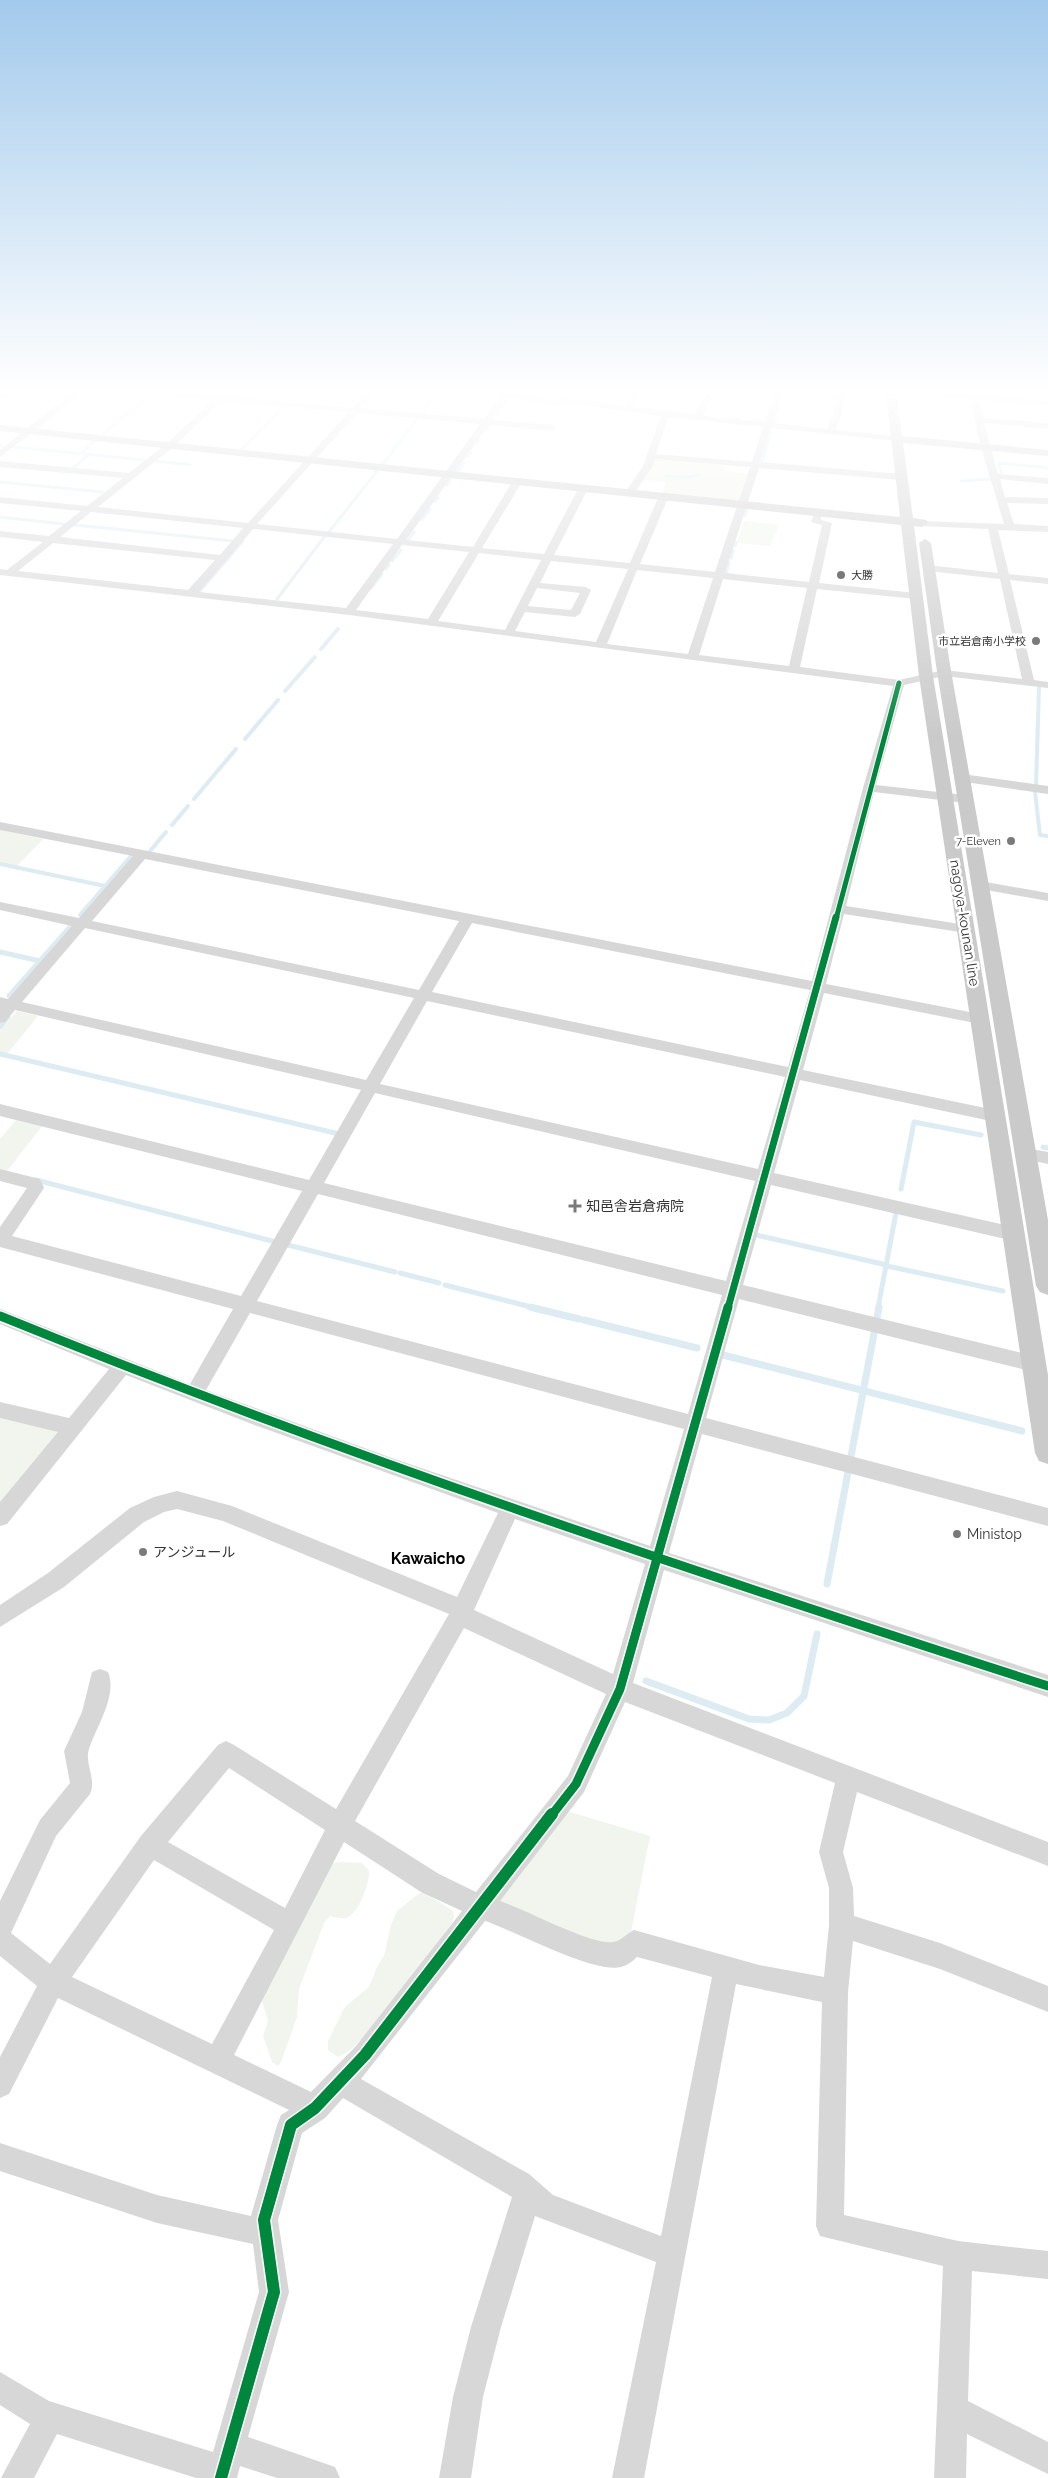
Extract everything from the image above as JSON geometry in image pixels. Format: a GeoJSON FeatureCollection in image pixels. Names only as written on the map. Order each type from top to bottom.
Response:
{"type":"FeatureCollection","features":[{"type":"Feature","properties":{"kind":"main road"},"geometry":{"type":"LineString","coordinates":[[759,508],[917,520]]}},
{"type":"Feature","properties":{"kind":"main road","name":"nagoya-kounan line"},"geometry":{"type":"LineString","coordinates":[[912,508],[917,520],[928,568],[945,796],[1048,1453]]}},
{"type":"Feature","properties":{"kind":"main road","name":"nagoya-kounan line"},"geometry":{"type":"LineString","coordinates":[[917,520],[916,596],[962,778],[1026,1154],[1044,1240],[1048,1286]]}},
{"type":"Feature","properties":{"kind":"street"},"geometry":{"type":"LineString","coordinates":[[68,508],[916,596]]}},
{"type":"Feature","properties":{"kind":"street"},"geometry":{"type":"LineString","coordinates":[[5,573],[92,508]]}},
{"type":"Feature","properties":{"kind":"street"},"geometry":{"type":"LineString","coordinates":[[191,594],[268,508]]}},
{"type":"Feature","properties":{"kind":"street"},"geometry":{"type":"LineString","coordinates":[[349,612],[425,508]]}},
{"type":"Feature","properties":{"kind":"street"},"geometry":{"type":"LineString","coordinates":[[431,623],[501,508]]}},
{"type":"Feature","properties":{"kind":"street"},"geometry":{"type":"LineString","coordinates":[[508,634],[573,508]]}},
{"type":"Feature","properties":{"kind":"street"},"geometry":{"type":"LineString","coordinates":[[600,646],[659,508]]}},
{"type":"Feature","properties":{"kind":"street"},"geometry":{"type":"LineString","coordinates":[[692,658],[740,508]]}},
{"type":"Feature","properties":{"kind":"street"},"geometry":{"type":"LineString","coordinates":[[1003,508],[1010,528]]}},
{"type":"Feature","properties":{"kind":"street"},"geometry":{"type":"LineString","coordinates":[[794,670],[827,523],[816,522],[818,513]]}},
{"type":"Feature","properties":{"kind":"street"},"geometry":{"type":"LineString","coordinates":[[917,520],[993,528],[1048,530]]}},
{"type":"Feature","properties":{"kind":"street"},"geometry":{"type":"LineString","coordinates":[[993,528],[1029,683]]}},
{"type":"Feature","properties":{"kind":"street"},"geometry":{"type":"LineString","coordinates":[[0,534],[223,558]]}},
{"type":"Feature","properties":{"kind":"street"},"geometry":{"type":"LineString","coordinates":[[928,568],[1048,581]]}},
{"type":"Feature","properties":{"kind":"street"},"geometry":{"type":"LineString","coordinates":[[5,573],[349,612],[692,658],[899,683],[935,674],[1048,685]]}},
{"type":"Feature","properties":{"kind":"street"},"geometry":{"type":"LineString","coordinates":[[521,608],[575,614],[586,590],[533,584]]}},
{"type":"Feature","properties":{"kind":"street"},"geometry":{"type":"LineString","coordinates":[[225,2465],[274,2292],[264,2220],[291,2125],[316,2108],[365,2055],[576,1784],[620,1689],[818,988],[869,788],[899,683]]}},
{"type":"Feature","properties":{"kind":"street"},"geometry":{"type":"LineString","coordinates":[[962,778],[1048,790]]}},
{"type":"Feature","properties":{"kind":"street"},"geometry":{"type":"LineString","coordinates":[[869,788],[965,799]]}},
{"type":"Feature","properties":{"kind":"street"},"geometry":{"type":"LineString","coordinates":[[0,826],[980,1019]]}},
{"type":"Feature","properties":{"kind":"street"},"geometry":{"type":"LineString","coordinates":[[0,1018],[6,1003],[82,924],[142,854]]}},
{"type":"Feature","properties":{"kind":"street"},"geometry":{"type":"LineString","coordinates":[[980,886],[1048,897]]}},
{"type":"Feature","properties":{"kind":"street"},"geometry":{"type":"LineString","coordinates":[[0,906],[995,1116]]}},
{"type":"Feature","properties":{"kind":"street"},"geometry":{"type":"LineString","coordinates":[[838,909],[966,930]]}},
{"type":"Feature","properties":{"kind":"street"},"geometry":{"type":"LineString","coordinates":[[194,1394],[467,919]]}},
{"type":"Feature","properties":{"kind":"street"},"geometry":{"type":"LineString","coordinates":[[6,1003],[1014,1234]]}},
{"type":"Feature","properties":{"kind":"street"},"geometry":{"type":"LineString","coordinates":[[0,1110],[1034,1364]]}},
{"type":"Feature","properties":{"kind":"street"},"geometry":{"type":"LineString","coordinates":[[1026,1154],[1048,1158]]}},
{"type":"Feature","properties":{"kind":"street"},"geometry":{"type":"LineString","coordinates":[[0,1175],[34,1183],[36,1188],[0,1240],[1048,1517]]}},
{"type":"Feature","properties":{"kind":"street"},"geometry":{"type":"LineString","coordinates":[[0,1316],[122,1367],[510,1509],[1048,1686]]}},
{"type":"Feature","properties":{"kind":"street"},"geometry":{"type":"LineString","coordinates":[[0,1517],[122,1367]]}},
{"type":"Feature","properties":{"kind":"street"},"geometry":{"type":"LineString","coordinates":[[0,1410],[73,1427]]}},
{"type":"Feature","properties":{"kind":"street"},"geometry":{"type":"LineString","coordinates":[[0,1617],[56,1580],[137,1515],[161,1502],[177,1500],[225,1512],[461,1612],[620,1689],[1048,1854]]}},
{"type":"Feature","properties":{"kind":"street"},"geometry":{"type":"LineString","coordinates":[[217,2061],[290,1926],[340,1825],[461,1612],[510,1509]]}},
{"type":"Feature","properties":{"kind":"street"},"geometry":{"type":"LineString","coordinates":[[0,1928],[48,1828],[82,1786],[76,1751],[93,1713],[100,1680]]}},
{"type":"Feature","properties":{"kind":"street"},"geometry":{"type":"LineString","coordinates":[[0,2085],[53,1982],[150,1845],[226,1753],[430,1883],[481,1908],[511,1917],[569,1943],[604,1954],[620,1955],[634,1943],[759,1978],[835,1992]]}},
{"type":"Feature","properties":{"kind":"street"},"geometry":{"type":"LineString","coordinates":[[848,1778],[831,1852],[841,1888],[842,1925],[835,1992],[830,2226],[958,2255],[1048,2265]]}},
{"type":"Feature","properties":{"kind":"street"},"geometry":{"type":"LineString","coordinates":[[150,1845],[290,1926]]}},
{"type":"Feature","properties":{"kind":"street"},"geometry":{"type":"LineString","coordinates":[[842,1925],[940,1956],[1048,1999]]}},
{"type":"Feature","properties":{"kind":"street"},"geometry":{"type":"LineString","coordinates":[[0,1940],[53,1982],[316,2108]]}},
{"type":"Feature","properties":{"kind":"street"},"geometry":{"type":"LineString","coordinates":[[628,2478],[726,1969]]}},
{"type":"Feature","properties":{"kind":"street"},"geometry":{"type":"LineString","coordinates":[[340,2082],[519,2184],[544,2206],[672,2254]]}},
{"type":"Feature","properties":{"kind":"street"},"geometry":{"type":"LineString","coordinates":[[0,2157],[157,2209],[266,2233]]}},
{"type":"Feature","properties":{"kind":"street"},"geometry":{"type":"LineString","coordinates":[[456,2478],[468,2397],[486,2327],[528,2192]]}},
{"type":"Feature","properties":{"kind":"street"},"geometry":{"type":"LineString","coordinates":[[950,2478],[958,2255]]}},
{"type":"Feature","properties":{"kind":"street"},"geometry":{"type":"LineString","coordinates":[[0,2387],[42,2414],[50,2417],[225,2465],[324,2478]]}},
{"type":"Feature","properties":{"kind":"street"},"geometry":{"type":"LineString","coordinates":[[953,2410],[1048,2459]]}},
{"type":"Feature","properties":{"kind":"street"},"geometry":{"type":"LineString","coordinates":[[17,2478],[50,2417]]}},
{"type":"Feature","properties":{"kind":"shaded area"},"geometry":{"type":"Polygon","coordinates":[[[744,521],[779,525],[770,546],[737,543],[744,521]]]}},
{"type":"Feature","properties":{"kind":"shaded area"},"geometry":{"type":"Polygon","coordinates":[[[0,830],[43,839],[17,866],[0,863],[0,830]]]}},
{"type":"Feature","properties":{"kind":"shaded area"},"geometry":{"type":"Polygon","coordinates":[[[17,1011],[38,1016],[7,1054],[0,1052],[0,1031],[17,1011]]]}},
{"type":"Feature","properties":{"kind":"shaded area"},"geometry":{"type":"Polygon","coordinates":[[[16,1120],[42,1126],[7,1171],[0,1169],[0,1139],[16,1120]]]}},
{"type":"Feature","properties":{"kind":"shaded area"},"geometry":{"type":"Polygon","coordinates":[[[0,1418],[56,1431],[58,1435],[3,1502],[0,1502],[0,1418]]]}},
{"type":"Feature","properties":{"kind":"shaded area"},"geometry":{"type":"Polygon","coordinates":[[[567,1811],[650,1836],[630,1937],[605,1948],[492,1905],[567,1811]]]}},
{"type":"Feature","properties":{"kind":"shaded area"},"geometry":{"type":"Polygon","coordinates":[[[338,1862],[362,1863],[369,1871],[368,1883],[359,1905],[350,1916],[338,1918],[330,1916],[324,1923],[299,1989],[297,2017],[278,2066],[272,2062],[263,2036],[268,2021],[262,2001],[266,1987],[329,1864],[338,1862]]]}},
{"type":"Feature","properties":{"kind":"shaded area"},"geometry":{"type":"Polygon","coordinates":[[[423,1892],[453,1911],[452,1923],[369,2032],[349,2051],[338,2057],[328,2050],[328,2041],[345,2007],[369,1987],[377,1967],[384,1956],[391,1925],[397,1911],[423,1892]]]}},
{"type":"Feature","properties":{"kind":"waterway"},"geometry":{"type":"LineString","coordinates":[[329,532],[348,508]]}},
{"type":"Feature","properties":{"kind":"waterway"},"geometry":{"type":"LineString","coordinates":[[422,520],[430,509]]}},
{"type":"Feature","properties":{"kind":"waterway"},"geometry":{"type":"LineString","coordinates":[[745,516],[747,510]]}},
{"type":"Feature","properties":{"kind":"waterway"},"geometry":{"type":"LineString","coordinates":[[0,517],[64,524]]}},
{"type":"Feature","properties":{"kind":"waterway"},"geometry":{"type":"LineString","coordinates":[[75,525],[233,541]]}},
{"type":"Feature","properties":{"kind":"waterway"},"geometry":{"type":"LineString","coordinates":[[408,540],[414,532]]}},
{"type":"Feature","properties":{"kind":"waterway"},"geometry":{"type":"LineString","coordinates":[[277,599],[325,536]]}},
{"type":"Feature","properties":{"kind":"waterway"},"geometry":{"type":"LineString","coordinates":[[200,591],[243,541]]}},
{"type":"Feature","properties":{"kind":"waterway"},"geometry":{"type":"LineString","coordinates":[[735,546],[736,542]]}},
{"type":"Feature","properties":{"kind":"waterway"},"geometry":{"type":"LineString","coordinates":[[392,561],[401,550]]}},
{"type":"Feature","properties":{"kind":"waterway"},"geometry":{"type":"LineString","coordinates":[[731,558],[733,551]]}},
{"type":"Feature","properties":{"kind":"waterway"},"geometry":{"type":"LineString","coordinates":[[729,563],[726,574],[733,575]]}},
{"type":"Feature","properties":{"kind":"waterway"},"geometry":{"type":"LineString","coordinates":[[386,569],[389,565]]}},
{"type":"Feature","properties":{"kind":"waterway"},"geometry":{"type":"LineString","coordinates":[[371,588],[382,574]]}},
{"type":"Feature","properties":{"kind":"waterway"},"geometry":{"type":"LineString","coordinates":[[321,649],[338,629]]}},
{"type":"Feature","properties":{"kind":"waterway"},"geometry":{"type":"LineString","coordinates":[[285,691],[315,657]]}},
{"type":"Feature","properties":{"kind":"waterway"},"geometry":{"type":"LineString","coordinates":[[1036,786],[1039,687]]}},
{"type":"Feature","properties":{"kind":"waterway"},"geometry":{"type":"LineString","coordinates":[[245,739],[278,700]]}},
{"type":"Feature","properties":{"kind":"waterway"},"geometry":{"type":"LineString","coordinates":[[194,799],[236,749]]}},
{"type":"Feature","properties":{"kind":"waterway"},"geometry":{"type":"LineString","coordinates":[[1035,792],[1040,835],[1048,836]]}},
{"type":"Feature","properties":{"kind":"waterway"},"geometry":{"type":"LineString","coordinates":[[172,825],[188,806]]}},
{"type":"Feature","properties":{"kind":"waterway"},"geometry":{"type":"LineString","coordinates":[[150,851],[166,832]]}},
{"type":"Feature","properties":{"kind":"waterway"},"geometry":{"type":"LineString","coordinates":[[80,915],[131,856]]}},
{"type":"Feature","properties":{"kind":"waterway"},"geometry":{"type":"LineString","coordinates":[[0,864],[105,886]]}},
{"type":"Feature","properties":{"kind":"waterway"},"geometry":{"type":"LineString","coordinates":[[40,961],[70,927]]}},
{"type":"Feature","properties":{"kind":"waterway"},"geometry":{"type":"LineString","coordinates":[[0,952],[40,961]]}},
{"type":"Feature","properties":{"kind":"waterway"},"geometry":{"type":"LineString","coordinates":[[9,996],[40,961]]}},
{"type":"Feature","properties":{"kind":"waterway"},"geometry":{"type":"LineString","coordinates":[[0,1027],[8,1017]]}},
{"type":"Feature","properties":{"kind":"waterway"},"geometry":{"type":"LineString","coordinates":[[0,1054],[335,1133]]}},
{"type":"Feature","properties":{"kind":"waterway"},"geometry":{"type":"LineString","coordinates":[[901,1189],[914,1122],[981,1135]]}},
{"type":"Feature","properties":{"kind":"waterway"},"geometry":{"type":"LineString","coordinates":[[1043,1147],[1048,1148]]}},
{"type":"Feature","properties":{"kind":"waterway"},"geometry":{"type":"LineString","coordinates":[[36,1180],[272,1241]]}},
{"type":"Feature","properties":{"kind":"waterway"},"geometry":{"type":"LineString","coordinates":[[886,1265],[896,1213]]}},
{"type":"Feature","properties":{"kind":"waterway"},"geometry":{"type":"LineString","coordinates":[[756,1235],[886,1265]]}},
{"type":"Feature","properties":{"kind":"waterway"},"geometry":{"type":"LineString","coordinates":[[288,1245],[395,1272]]}},
{"type":"Feature","properties":{"kind":"waterway"},"geometry":{"type":"LineString","coordinates":[[878,1308],[886,1265]]}},
{"type":"Feature","properties":{"kind":"waterway"},"geometry":{"type":"LineString","coordinates":[[887,1266],[1003,1291]]}},
{"type":"Feature","properties":{"kind":"waterway"},"geometry":{"type":"LineString","coordinates":[[400,1273],[439,1283]]}},
{"type":"Feature","properties":{"kind":"waterway"},"geometry":{"type":"LineString","coordinates":[[445,1285],[535,1308]]}},
{"type":"Feature","properties":{"kind":"waterway"},"geometry":{"type":"LineString","coordinates":[[530,1307],[579,1319]]}},
{"type":"Feature","properties":{"kind":"waterway"},"geometry":{"type":"LineString","coordinates":[[863,1391],[879,1307]]}},
{"type":"Feature","properties":{"kind":"waterway"},"geometry":{"type":"LineString","coordinates":[[584,1320],[697,1348]]}},
{"type":"Feature","properties":{"kind":"waterway"},"geometry":{"type":"LineString","coordinates":[[719,1354],[863,1391]]}},
{"type":"Feature","properties":{"kind":"waterway"},"geometry":{"type":"LineString","coordinates":[[827,1584],[863,1391]]}},
{"type":"Feature","properties":{"kind":"waterway"},"geometry":{"type":"LineString","coordinates":[[863,1391],[1022,1431]]}},
{"type":"Feature","properties":{"kind":"waterway"},"geometry":{"type":"LineString","coordinates":[[646,1681],[749,1719],[769,1720],[787,1713],[804,1696],[817,1634]]}},
{"type":"Feature","properties":{"kind":"cycle path"},"geometry":{"type":"LineString","coordinates":[[221,2478],[274,2292],[264,2220],[291,2125],[315,2108],[365,2055],[576,1784],[620,1689],[818,988],[869,788],[899,683]]}},
{"type":"Feature","properties":{"kind":"cycle path"},"geometry":{"type":"LineString","coordinates":[[0,1316],[129,1368],[389,1466],[652,1557],[1048,1686]]}},
{"type":"Feature","properties":{"kind":"place","name":"大勝"},"geometry":{"type":"Point","coordinates":[841,575]}},
{"type":"Feature","properties":{"kind":"place","name":"市立岩倉南小学校"},"geometry":{"type":"Point","coordinates":[1036,641]}},
{"type":"Feature","properties":{"kind":"place","name":"7-Eleven"},"geometry":{"type":"Point","coordinates":[1011,841]}},
{"type":"Feature","properties":{"kind":"place","name":"知邑舎岩倉病院"},"geometry":{"type":"Point","coordinates":[575,1206]}},
{"type":"Feature","properties":{"kind":"place","name":"Ministop"},"geometry":{"type":"Point","coordinates":[957,1534]}},
{"type":"Feature","properties":{"kind":"place","name":"アンジュール"},"geometry":{"type":"Point","coordinates":[143,1552]}},
{"type":"Feature","properties":{"kind":"district","name":"Kawaicho"},"geometry":{"type":"Point","coordinates":[428,1558]}}]}
